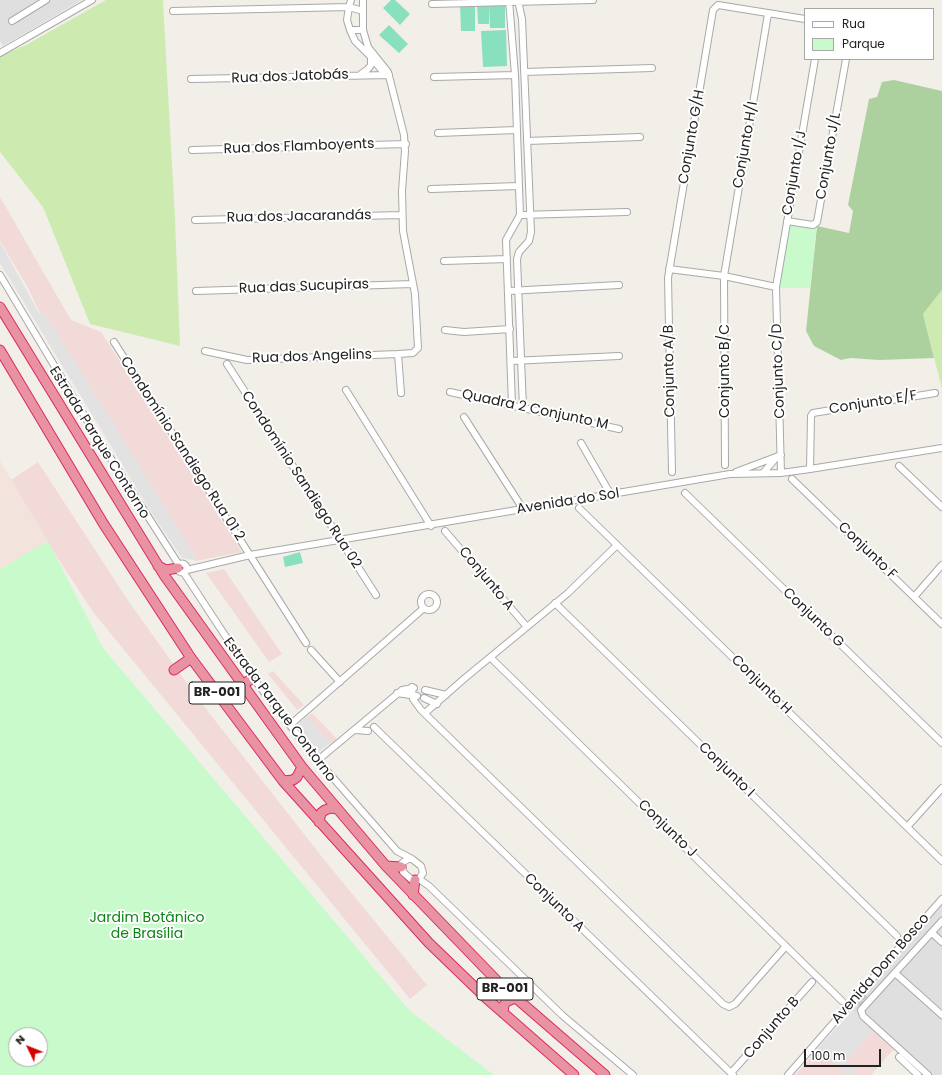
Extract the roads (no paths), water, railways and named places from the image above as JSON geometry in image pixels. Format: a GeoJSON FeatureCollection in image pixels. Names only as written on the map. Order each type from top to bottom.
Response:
{"type":"FeatureCollection","features":[{"type":"Feature","properties":{"kind":"highway","name":"Estrada Parque Contorno"},"geometry":{"type":"LineString","coordinates":[[0,308],[169,583],[302,767],[386,866],[501,985],[604,1075]]}},
{"type":"Feature","properties":{"kind":"highway","name":"BR-001"},"geometry":{"type":"LineString","coordinates":[[0,350],[103,523],[191,658],[283,781],[429,943],[485,997],[574,1075]]}},
{"type":"Feature","properties":{"kind":"highway"},"geometry":{"type":"LineString","coordinates":[[158,566],[166,570],[182,569]]}},
{"type":"Feature","properties":{"kind":"highway"},"geometry":{"type":"LineString","coordinates":[[169,583],[171,578],[182,569]]}},
{"type":"Feature","properties":{"kind":"highway"},"geometry":{"type":"LineString","coordinates":[[174,670],[191,658]]}},
{"type":"Feature","properties":{"kind":"highway"},"geometry":{"type":"LineString","coordinates":[[242,685],[253,678]]}},
{"type":"Feature","properties":{"kind":"highway"},"geometry":{"type":"LineString","coordinates":[[283,781],[293,780],[297,777],[302,767]]}},
{"type":"Feature","properties":{"kind":"highway"},"geometry":{"type":"LineString","coordinates":[[319,822],[321,813],[325,810],[331,808],[337,809]]}},
{"type":"Feature","properties":{"kind":"highway"},"geometry":{"type":"LineString","coordinates":[[386,866],[403,863]]}},
{"type":"Feature","properties":{"kind":"highway"},"geometry":{"type":"LineString","coordinates":[[413,895],[417,880]]}},
{"type":"Feature","properties":{"kind":"highway"},"geometry":{"type":"LineString","coordinates":[[485,997],[494,996],[498,993],[501,985]]}},
{"type":"Feature","properties":{"kind":"highway"},"geometry":{"type":"LineString","coordinates":[[503,1013],[506,1002],[515,998]]}},
{"type":"Feature","properties":{"kind":"street"},"geometry":{"type":"LineString","coordinates":[[12,22],[46,0]]}},
{"type":"Feature","properties":{"kind":"street"},"geometry":{"type":"LineString","coordinates":[[0,53],[90,0]]}},
{"type":"Feature","properties":{"kind":"street"},"geometry":{"type":"LineString","coordinates":[[363,0],[363,30],[368,47],[387,74],[406,144],[402,215],[412,284]]}},
{"type":"Feature","properties":{"kind":"street"},"geometry":{"type":"LineString","coordinates":[[432,4],[594,0]]}},
{"type":"Feature","properties":{"kind":"street"},"geometry":{"type":"LineString","coordinates":[[510,1],[515,75],[520,215],[507,237],[512,405]]}},
{"type":"Feature","properties":{"kind":"street"},"geometry":{"type":"LineString","coordinates":[[519,1],[522,19],[531,237],[518,255],[523,408]]}},
{"type":"Feature","properties":{"kind":"street"},"geometry":{"type":"LineString","coordinates":[[173,11],[350,3],[363,11]]}},
{"type":"Feature","properties":{"kind":"street"},"geometry":{"type":"LineString","coordinates":[[350,3],[347,20],[355,41],[387,74]]}},
{"type":"Feature","properties":{"kind":"street","name":"Conjunto G/H"},"geometry":{"type":"LineString","coordinates":[[670,269],[713,10],[718,6],[768,14]]}},
{"type":"Feature","properties":{"kind":"street"},"geometry":{"type":"LineString","coordinates":[[768,14],[804,19]]}},
{"type":"Feature","properties":{"kind":"street","name":"Conjunto H/I"},"geometry":{"type":"LineString","coordinates":[[724,276],[768,14]]}},
{"type":"Feature","properties":{"kind":"street"},"geometry":{"type":"LineString","coordinates":[[350,30],[363,30]]}},
{"type":"Feature","properties":{"kind":"street"},"geometry":{"type":"LineString","coordinates":[[363,74],[371,65],[370,57]]}},
{"type":"Feature","properties":{"kind":"street","name":"Conjunto I/J"},"geometry":{"type":"LineString","coordinates":[[776,287],[815,60]]}},
{"type":"Feature","properties":{"kind":"street","name":"Conjunto J/L"},"geometry":{"type":"LineString","coordinates":[[787,221],[813,225],[817,222],[846,60]]}},
{"type":"Feature","properties":{"kind":"street"},"geometry":{"type":"LineString","coordinates":[[524,72],[652,68]]}},
{"type":"Feature","properties":{"kind":"street","name":"Rua dos Jatobás"},"geometry":{"type":"LineString","coordinates":[[191,79],[387,74]]}},
{"type":"Feature","properties":{"kind":"street"},"geometry":{"type":"LineString","coordinates":[[434,76],[515,75]]}},
{"type":"Feature","properties":{"kind":"street"},"geometry":{"type":"LineString","coordinates":[[516,100],[525,100]]}},
{"type":"Feature","properties":{"kind":"street"},"geometry":{"type":"LineString","coordinates":[[438,133],[516,130]]}},
{"type":"Feature","properties":{"kind":"street"},"geometry":{"type":"LineString","coordinates":[[527,141],[640,137]]}},
{"type":"Feature","properties":{"kind":"street","name":"Rua dos Flamboyents"},"geometry":{"type":"LineString","coordinates":[[192,150],[406,144]]}},
{"type":"Feature","properties":{"kind":"street"},"geometry":{"type":"LineString","coordinates":[[518,162],[528,161]]}},
{"type":"Feature","properties":{"kind":"street"},"geometry":{"type":"LineString","coordinates":[[431,189],[518,186]]}},
{"type":"Feature","properties":{"kind":"street"},"geometry":{"type":"LineString","coordinates":[[520,215],[627,212]]}},
{"type":"Feature","properties":{"kind":"street","name":"Rua dos Jacarandás"},"geometry":{"type":"LineString","coordinates":[[195,220],[402,215]]}},
{"type":"Feature","properties":{"kind":"street"},"geometry":{"type":"LineString","coordinates":[[444,261],[507,259]]}},
{"type":"Feature","properties":{"kind":"street"},"geometry":{"type":"LineString","coordinates":[[670,269],[724,276],[776,287]]}},
{"type":"Feature","properties":{"kind":"street","name":"Conjunto A/B"},"geometry":{"type":"LineString","coordinates":[[670,269],[668,287],[672,472]]}},
{"type":"Feature","properties":{"kind":"street"},"geometry":{"type":"LineString","coordinates":[[0,275],[97,437],[253,678],[318,760],[397,851],[403,863],[405,875],[429,886],[536,991],[633,1075]]}},
{"type":"Feature","properties":{"kind":"street","name":"Conjunto B/C"},"geometry":{"type":"LineString","coordinates":[[724,276],[725,465]]}},
{"type":"Feature","properties":{"kind":"street","name":"Rua das Sucupiras"},"geometry":{"type":"LineString","coordinates":[[196,291],[412,284]]}},
{"type":"Feature","properties":{"kind":"street","name":"Rua dos Angelins"},"geometry":{"type":"LineString","coordinates":[[205,350],[247,360],[413,353],[418,348],[417,305],[412,284]]}},
{"type":"Feature","properties":{"kind":"street"},"geometry":{"type":"LineString","coordinates":[[508,291],[619,285]]}},
{"type":"Feature","properties":{"kind":"street","name":"Conjunto C/D"},"geometry":{"type":"LineString","coordinates":[[776,287],[779,456],[781,473]]}},
{"type":"Feature","properties":{"kind":"street"},"geometry":{"type":"LineString","coordinates":[[445,330],[464,332],[510,329]]}},
{"type":"Feature","properties":{"kind":"street","name":"Condomínio Sandiego Rua 01 2"},"geometry":{"type":"LineString","coordinates":[[114,342],[306,643]]}},
{"type":"Feature","properties":{"kind":"street"},"geometry":{"type":"LineString","coordinates":[[398,354],[401,393]]}},
{"type":"Feature","properties":{"kind":"street"},"geometry":{"type":"LineString","coordinates":[[510,361],[618,356]]}},
{"type":"Feature","properties":{"kind":"street","name":"Condomínio Sandiego Rua 02"},"geometry":{"type":"LineString","coordinates":[[227,364],[376,595]]}},
{"type":"Feature","properties":{"kind":"street"},"geometry":{"type":"LineString","coordinates":[[346,390],[432,526]]}},
{"type":"Feature","properties":{"kind":"street","name":"Quadra 2 Conjunto M"},"geometry":{"type":"LineString","coordinates":[[450,392],[619,429]]}},
{"type":"Feature","properties":{"kind":"street","name":"Conjunto E/F"},"geometry":{"type":"LineString","coordinates":[[810,469],[812,415],[815,412],[935,393]]}},
{"type":"Feature","properties":{"kind":"street"},"geometry":{"type":"LineString","coordinates":[[464,417],[523,509]]}},
{"type":"Feature","properties":{"kind":"street"},"geometry":{"type":"LineString","coordinates":[[581,443],[611,495]]}},
{"type":"Feature","properties":{"kind":"street","name":"Avenida do Sol"},"geometry":{"type":"LineString","coordinates":[[182,569],[195,568],[250,555],[432,526],[730,474],[781,473],[942,448]]}},
{"type":"Feature","properties":{"kind":"street"},"geometry":{"type":"LineString","coordinates":[[730,474],[779,456]]}},
{"type":"Feature","properties":{"kind":"street"},"geometry":{"type":"LineString","coordinates":[[759,464],[756,467],[760,473],[779,456]]}},
{"type":"Feature","properties":{"kind":"street"},"geometry":{"type":"LineString","coordinates":[[899,466],[942,507]]}},
{"type":"Feature","properties":{"kind":"street","name":"Conjunto F"},"geometry":{"type":"LineString","coordinates":[[792,479],[942,624]]}},
{"type":"Feature","properties":{"kind":"street","name":"Conjunto G"},"geometry":{"type":"LineString","coordinates":[[685,493],[942,743]]}},
{"type":"Feature","properties":{"kind":"street","name":"Conjunto H"},"geometry":{"type":"LineString","coordinates":[[579,508],[942,861]]}},
{"type":"Feature","properties":{"kind":"street","name":"Conjunto A"},"geometry":{"type":"LineString","coordinates":[[445,531],[526,627]]}},
{"type":"Feature","properties":{"kind":"street"},"geometry":{"type":"LineString","coordinates":[[425,713],[562,596],[568,593],[615,543]]}},
{"type":"Feature","properties":{"kind":"street"},"geometry":{"type":"LineString","coordinates":[[914,597],[942,565]]}},
{"type":"Feature","properties":{"kind":"street","name":"Conjunto I"},"geometry":{"type":"LineString","coordinates":[[555,603],[898,936]]}},
{"type":"Feature","properties":{"kind":"street"},"geometry":{"type":"LineString","coordinates":[[290,725],[424,608]]}},
{"type":"Feature","properties":{"kind":"street"},"geometry":{"type":"LineString","coordinates":[[311,650],[340,682]]}},
{"type":"Feature","properties":{"kind":"street","name":"Conjunto J"},"geometry":{"type":"LineString","coordinates":[[491,658],[842,1001]]}},
{"type":"Feature","properties":{"kind":"street"},"geometry":{"type":"LineString","coordinates":[[318,760],[355,730],[371,727],[402,690],[414,688],[413,700],[425,713],[723,1004],[729,1007],[734,1004],[786,946]]}},
{"type":"Feature","properties":{"kind":"street"},"geometry":{"type":"LineString","coordinates":[[425,690],[446,695]]}},
{"type":"Feature","properties":{"kind":"street"},"geometry":{"type":"LineString","coordinates":[[398,693],[414,695]]}},
{"type":"Feature","properties":{"kind":"street"},"geometry":{"type":"LineString","coordinates":[[424,698],[437,704]]}},
{"type":"Feature","properties":{"kind":"street"},"geometry":{"type":"LineString","coordinates":[[355,730],[371,727]]}},
{"type":"Feature","properties":{"kind":"street","name":"Conjunto A"},"geometry":{"type":"LineString","coordinates":[[371,727],[732,1074]]}},
{"type":"Feature","properties":{"kind":"street"},"geometry":{"type":"LineString","coordinates":[[907,827],[942,788]]}},
{"type":"Feature","properties":{"kind":"street"},"geometry":{"type":"LineString","coordinates":[[397,851],[421,866],[429,886]]}},
{"type":"Feature","properties":{"kind":"street"},"geometry":{"type":"LineString","coordinates":[[403,863],[412,859]]}},
{"type":"Feature","properties":{"kind":"street"},"geometry":{"type":"LineString","coordinates":[[417,880],[423,873]]}},
{"type":"Feature","properties":{"kind":"street","name":"Avenida Dom Bosco"},"geometry":{"type":"LineString","coordinates":[[788,1075],[860,1003],[942,899]]}},
{"type":"Feature","properties":{"kind":"street"},"geometry":{"type":"LineString","coordinates":[[928,1075],[863,1016],[860,1003],[895,973],[942,921]]}},
{"type":"Feature","properties":{"kind":"street"},"geometry":{"type":"LineString","coordinates":[[932,933],[942,942]]}},
{"type":"Feature","properties":{"kind":"street"},"geometry":{"type":"LineString","coordinates":[[895,973],[942,1015]]}},
{"type":"Feature","properties":{"kind":"street","name":"Conjunto B"},"geometry":{"type":"LineString","coordinates":[[732,1074],[812,982]]}},
{"type":"Feature","properties":{"kind":"street"},"geometry":{"type":"LineString","coordinates":[[899,1058],[918,1075]]}},
{"type":"Feature","properties":{"kind":"tunnel"},"geometry":{"type":"LineString","coordinates":[[862,996],[865,999]]}},
{"type":"Feature","properties":{"kind":"tunnel"},"geometry":{"type":"LineString","coordinates":[[857,1002],[862,1004]]}},
{"type":"Feature","properties":{"kind":"park label","name":"Jardim Botânico de Brasília"},"geometry":{"type":"Point","coordinates":[147,926]}}]}
